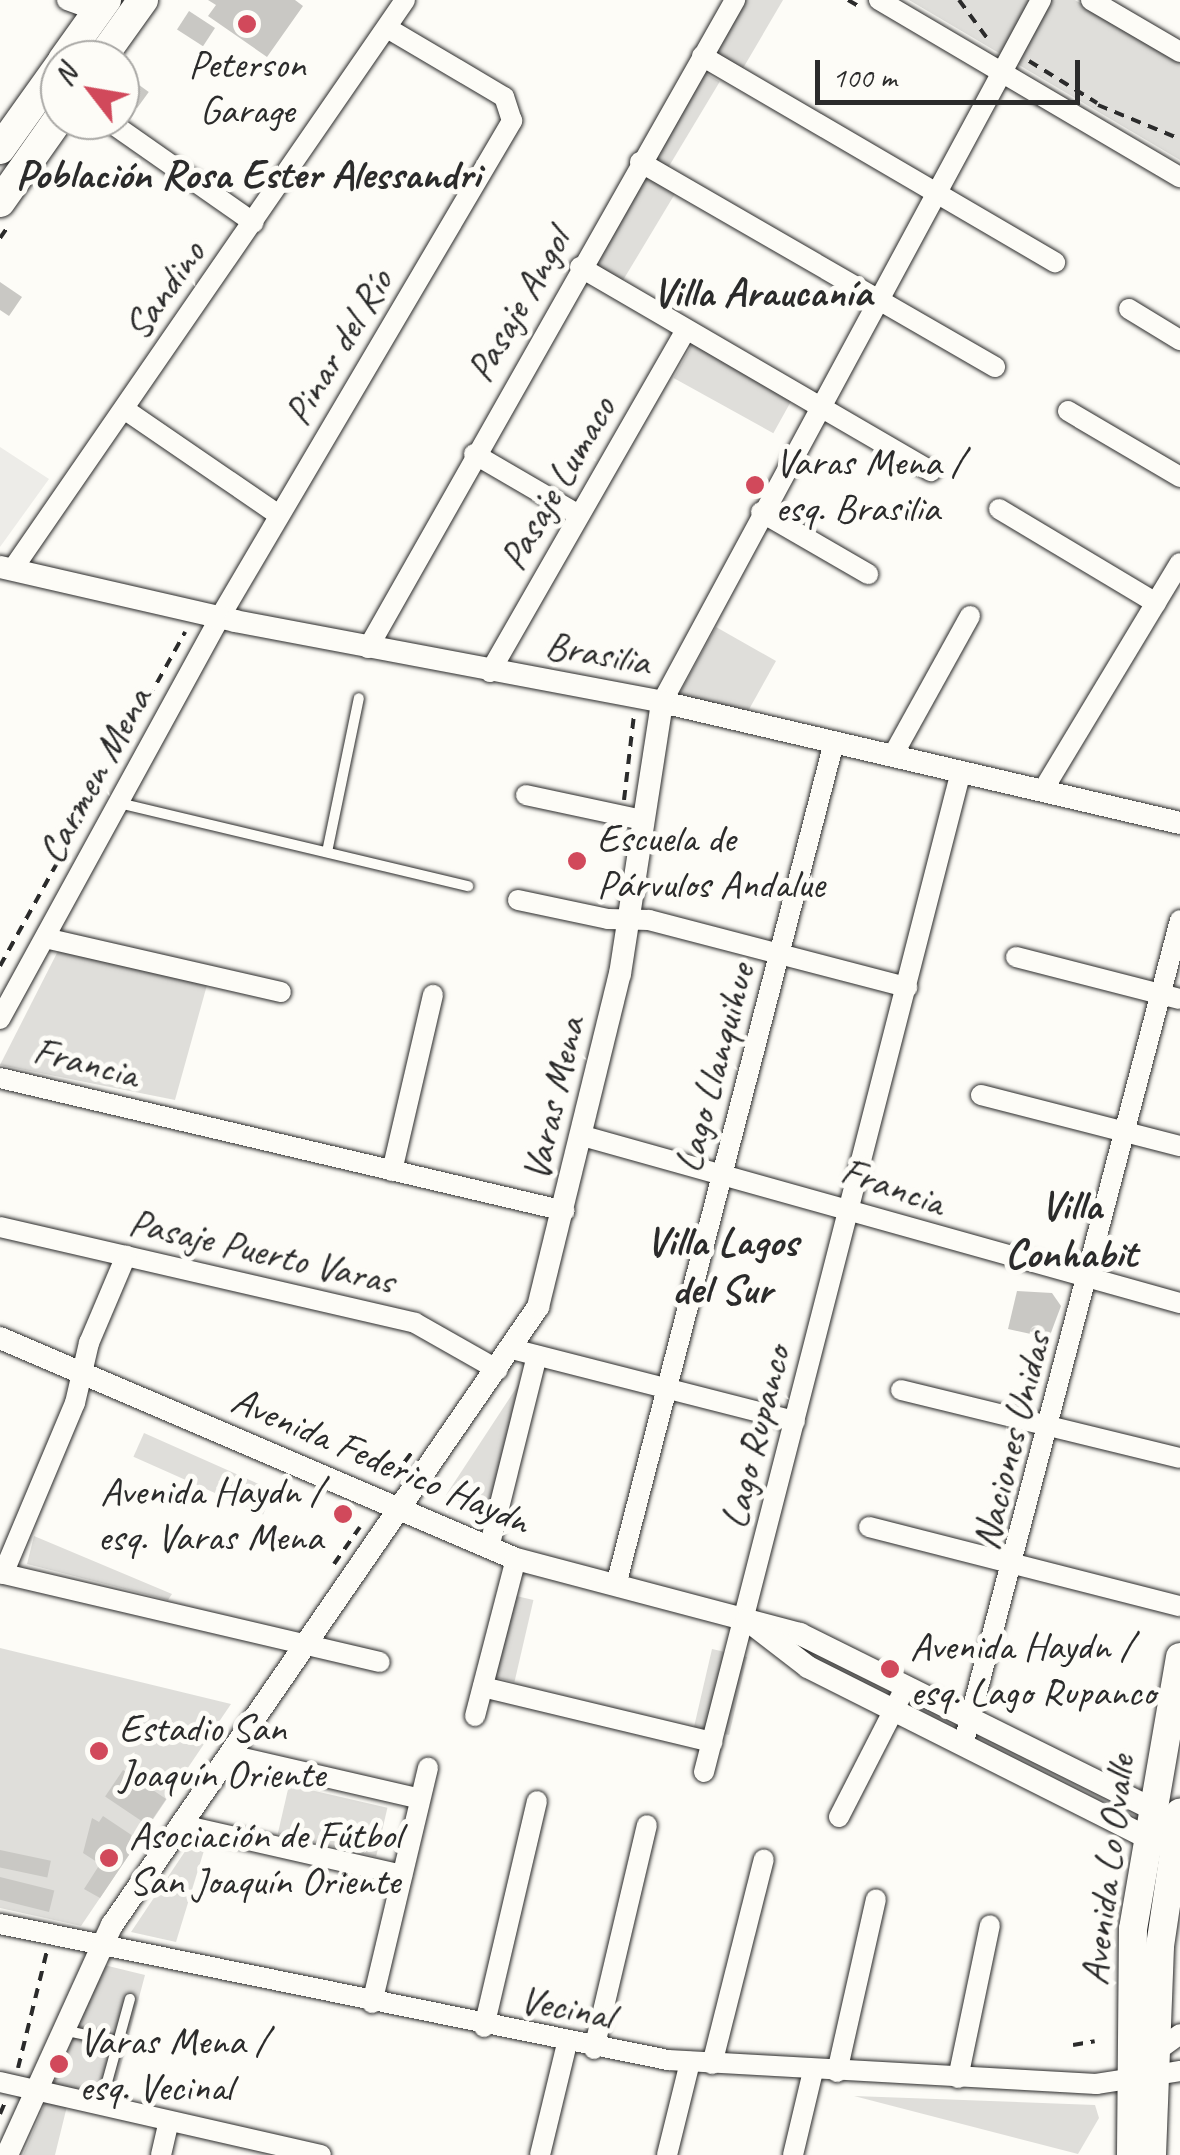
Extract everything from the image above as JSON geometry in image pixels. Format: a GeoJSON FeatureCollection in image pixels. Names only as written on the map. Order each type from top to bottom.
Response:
{"type":"FeatureCollection","features":[{"type":"Feature","properties":{"kind":"main road"},"geometry":{"type":"LineString","coordinates":[[114,40],[142,0]]}},
{"type":"Feature","properties":{"kind":"main road"},"geometry":{"type":"LineString","coordinates":[[77,40],[102,5]]}},
{"type":"Feature","properties":{"kind":"main road"},"geometry":{"type":"LineString","coordinates":[[0,150],[40,93]]}},
{"type":"Feature","properties":{"kind":"main road"},"geometry":{"type":"LineString","coordinates":[[0,202],[44,140]]}},
{"type":"Feature","properties":{"kind":"main road","name":"Avenida Lo Ovalle"},"geometry":{"type":"LineString","coordinates":[[1152,2155],[1166,1826],[1180,1656]]}},
{"type":"Feature","properties":{"kind":"main road","name":"Avenida Lo Ovalle"},"geometry":{"type":"LineString","coordinates":[[1131,2155],[1155,2069],[1130,1957],[1166,1826]]}},
{"type":"Feature","properties":{"kind":"street"},"geometry":{"type":"LineString","coordinates":[[68,0],[102,5]]}},
{"type":"Feature","properties":{"kind":"street","name":"Sandino"},"geometry":{"type":"LineString","coordinates":[[6,568],[124,410],[389,29],[405,0]]}},
{"type":"Feature","properties":{"kind":"street","name":"Pasaje Angol"},"geometry":{"type":"LineString","coordinates":[[368,648],[474,454],[735,0]]}},
{"type":"Feature","properties":{"kind":"street"},"geometry":{"type":"LineString","coordinates":[[879,0],[1180,177]]}},
{"type":"Feature","properties":{"kind":"street","name":"Varas Mena"},"geometry":{"type":"LineString","coordinates":[[7,2155],[16,2086],[62,2030],[100,1945],[498,1370],[545,1291],[630,920],[633,818],[662,702],[1041,0]]}},
{"type":"Feature","properties":{"kind":"street"},"geometry":{"type":"LineString","coordinates":[[1091,0],[1180,52]]}},
{"type":"Feature","properties":{"kind":"street","name":"Pinar del Río"},"geometry":{"type":"LineString","coordinates":[[220,617],[513,111],[504,97],[389,29]]}},
{"type":"Feature","properties":{"kind":"street"},"geometry":{"type":"LineString","coordinates":[[702,56],[1055,262]]}},
{"type":"Feature","properties":{"kind":"street"},"geometry":{"type":"LineString","coordinates":[[136,140],[254,222]]}},
{"type":"Feature","properties":{"kind":"street"},"geometry":{"type":"LineString","coordinates":[[640,162],[995,367]]}},
{"type":"Feature","properties":{"kind":"street"},"geometry":{"type":"LineString","coordinates":[[580,267],[930,471]]}},
{"type":"Feature","properties":{"kind":"street"},"geometry":{"type":"LineString","coordinates":[[1129,309],[1180,340]]}},
{"type":"Feature","properties":{"kind":"street","name":"Pasaje Lumaco"},"geometry":{"type":"LineString","coordinates":[[490,672],[686,330]]}},
{"type":"Feature","properties":{"kind":"street"},"geometry":{"type":"LineString","coordinates":[[124,410],[279,515]]}},
{"type":"Feature","properties":{"kind":"street"},"geometry":{"type":"LineString","coordinates":[[1068,410],[1180,478]]}},
{"type":"Feature","properties":{"kind":"street"},"geometry":{"type":"LineString","coordinates":[[474,454],[579,515]]}},
{"type":"Feature","properties":{"kind":"street"},"geometry":{"type":"LineString","coordinates":[[999,509],[1166,600]]}},
{"type":"Feature","properties":{"kind":"street"},"geometry":{"type":"LineString","coordinates":[[762,512],[868,574]]}},
{"type":"Feature","properties":{"kind":"street"},"geometry":{"type":"LineString","coordinates":[[1043,790],[1166,600],[1180,564]]}},
{"type":"Feature","properties":{"kind":"street","name":"Brasilia"},"geometry":{"type":"LineString","coordinates":[[6,568],[368,648],[662,702],[1180,823]]}},
{"type":"Feature","properties":{"kind":"street"},"geometry":{"type":"LineString","coordinates":[[893,755],[970,616]]}},
{"type":"Feature","properties":{"kind":"street","name":"Carmen Mena"},"geometry":{"type":"LineString","coordinates":[[0,1019],[220,617]]}},
{"type":"Feature","properties":{"kind":"street","name":"Lago Llanquihue"},"geometry":{"type":"LineString","coordinates":[[616,1585],[834,742]]}},
{"type":"Feature","properties":{"kind":"street","name":"Lago Rupanco"},"geometry":{"type":"LineString","coordinates":[[704,1772],[961,771]]}},
{"type":"Feature","properties":{"kind":"street"},"geometry":{"type":"LineString","coordinates":[[526,795],[633,818]]}},
{"type":"Feature","properties":{"kind":"street"},"geometry":{"type":"LineString","coordinates":[[518,900],[780,953],[907,987]]}},
{"type":"Feature","properties":{"kind":"street","name":"Naciones Unidas"},"geometry":{"type":"LineString","coordinates":[[964,1745],[975,1721],[1126,1132],[1170,997],[1180,920]]}},
{"type":"Feature","properties":{"kind":"street"},"geometry":{"type":"LineString","coordinates":[[45,938],[281,992]]}},
{"type":"Feature","properties":{"kind":"street"},"geometry":{"type":"LineString","coordinates":[[1016,958],[1170,997]]}},
{"type":"Feature","properties":{"kind":"street"},"geometry":{"type":"LineString","coordinates":[[392,1170],[433,995]]}},
{"type":"Feature","properties":{"kind":"street","name":"Francia"},"geometry":{"type":"LineString","coordinates":[[0,1078],[565,1211]]}},
{"type":"Feature","properties":{"kind":"street"},"geometry":{"type":"LineString","coordinates":[[982,1095],[1180,1146]]}},
{"type":"Feature","properties":{"kind":"street","name":"Francia"},"geometry":{"type":"LineString","coordinates":[[583,1136],[850,1207],[926,1237],[1180,1303]]}},
{"type":"Feature","properties":{"kind":"street","name":"Pasaje Puerto Varas"},"geometry":{"type":"LineString","coordinates":[[0,1227],[415,1323],[498,1370]]}},
{"type":"Feature","properties":{"kind":"street"},"geometry":{"type":"LineString","coordinates":[[126,1256],[82,1373],[75,1404],[2,1574],[380,1662]]}},
{"type":"Feature","properties":{"kind":"street","name":"Avenida Federico Haydn"},"geometry":{"type":"LineString","coordinates":[[0,1338],[516,1559],[800,1634],[1058,1763],[1166,1826]]}},
{"type":"Feature","properties":{"kind":"street"},"geometry":{"type":"LineString","coordinates":[[512,1349],[795,1420]]}},
{"type":"Feature","properties":{"kind":"street"},"geometry":{"type":"LineString","coordinates":[[489,1548],[537,1356]]}},
{"type":"Feature","properties":{"kind":"street"},"geometry":{"type":"LineString","coordinates":[[902,1390],[1180,1458]]}},
{"type":"Feature","properties":{"kind":"street"},"geometry":{"type":"LineString","coordinates":[[869,1527],[1180,1606]]}},
{"type":"Feature","properties":{"kind":"street"},"geometry":{"type":"LineString","coordinates":[[475,1716],[516,1559]]}},
{"type":"Feature","properties":{"kind":"street","name":"Avenida Federico Haydn"},"geometry":{"type":"LineString","coordinates":[[745,1617],[790,1656],[1046,1787],[1166,1826]]}},
{"type":"Feature","properties":{"kind":"street"},"geometry":{"type":"LineString","coordinates":[[483,1686],[712,1742]]}},
{"type":"Feature","properties":{"kind":"street"},"geometry":{"type":"LineString","coordinates":[[839,1817],[906,1686]]}},
{"type":"Feature","properties":{"kind":"street"},"geometry":{"type":"LineString","coordinates":[[230,1755],[420,1799]]}},
{"type":"Feature","properties":{"kind":"street"},"geometry":{"type":"LineString","coordinates":[[1046,1787],[1058,1763]]}},
{"type":"Feature","properties":{"kind":"street"},"geometry":{"type":"LineString","coordinates":[[372,2003],[428,1768]]}},
{"type":"Feature","properties":{"kind":"street"},"geometry":{"type":"LineString","coordinates":[[484,2027],[536,1801]]}},
{"type":"Feature","properties":{"kind":"street"},"geometry":{"type":"LineString","coordinates":[[182,1824],[402,1874]]}},
{"type":"Feature","properties":{"kind":"street"},"geometry":{"type":"LineString","coordinates":[[594,2049],[648,1825]]}},
{"type":"Feature","properties":{"kind":"street"},"geometry":{"type":"LineString","coordinates":[[712,2064],[764,1859]]}},
{"type":"Feature","properties":{"kind":"street"},"geometry":{"type":"LineString","coordinates":[[838,2072],[876,1899]]}},
{"type":"Feature","properties":{"kind":"street","name":"Vecinal"},"geometry":{"type":"LineString","coordinates":[[0,1924],[568,2044],[690,2062],[958,2078],[1155,2069]]}},
{"type":"Feature","properties":{"kind":"street"},"geometry":{"type":"LineString","coordinates":[[958,2078],[990,1925]]}},
{"type":"Feature","properties":{"kind":"street"},"geometry":{"type":"LineString","coordinates":[[1155,2069],[1180,2034]]}},
{"type":"Feature","properties":{"kind":"street"},"geometry":{"type":"LineString","coordinates":[[540,2155],[568,2044]]}},
{"type":"Feature","properties":{"kind":"street"},"geometry":{"type":"LineString","coordinates":[[667,2155],[690,2062]]}},
{"type":"Feature","properties":{"kind":"street"},"geometry":{"type":"LineString","coordinates":[[794,2155],[814,2071]]}},
{"type":"Feature","properties":{"kind":"street"},"geometry":{"type":"LineString","coordinates":[[16,2086],[293,2152],[321,2155]]}},
{"type":"Feature","properties":{"kind":"street"},"geometry":{"type":"LineString","coordinates":[[162,2155],[168,2121]]}},
{"type":"Feature","properties":{"kind":"lane"},"geometry":{"type":"LineString","coordinates":[[326,852],[359,698]]}},
{"type":"Feature","properties":{"kind":"lane"},"geometry":{"type":"LineString","coordinates":[[119,802],[468,886]]}},
{"type":"Feature","properties":{"kind":"lane"},"geometry":{"type":"LineString","coordinates":[[100,2105],[130,1999]]}},
{"type":"Feature","properties":{"kind":"lane"},"geometry":{"type":"LineString","coordinates":[[62,2030],[118,2042]]}},
{"type":"Feature","properties":{"kind":"path"},"geometry":{"type":"LineString","coordinates":[[960,0],[987,38]]}},
{"type":"Feature","properties":{"kind":"path"},"geometry":{"type":"LineString","coordinates":[[0,966],[185,632]]}},
{"type":"Feature","properties":{"kind":"path"},"geometry":{"type":"LineString","coordinates":[[633,818],[634,715]]}},
{"type":"Feature","properties":{"kind":"path"},"geometry":{"type":"LineString","coordinates":[[394,1476],[415,1447]]}},
{"type":"Feature","properties":{"kind":"path"},"geometry":{"type":"LineString","coordinates":[[0,2114],[16,2086],[51,1934]]}},
{"type":"Feature","properties":{"kind":"path"},"geometry":{"type":"LineString","coordinates":[[1073,2046],[1094,2041]]}},
{"type":"Feature","properties":{"kind":"shaded area"},"geometry":{"type":"Polygon","coordinates":[[[740,0],[783,0],[742,70],[709,51],[740,0]]]}},
{"type":"Feature","properties":{"kind":"shaded area"},"geometry":{"type":"Polygon","coordinates":[[[909,0],[1075,0],[1180,62],[1180,160],[909,0]]]}},
{"type":"Feature","properties":{"kind":"shaded area"},"geometry":{"type":"Polygon","coordinates":[[[700,70],[720,82],[667,169],[647,157],[700,70]]]}},
{"type":"Feature","properties":{"kind":"shaded area"},"geometry":{"type":"Polygon","coordinates":[[[642,173],[675,193],[622,281],[589,261],[642,173]]]}},
{"type":"Feature","properties":{"kind":"shaded area"},"geometry":{"type":"Polygon","coordinates":[[[693,343],[793,398],[773,433],[674,378],[693,343]]]}},
{"type":"Feature","properties":{"kind":"shaded area"},"geometry":{"type":"Polygon","coordinates":[[[0,447],[49,479],[0,547],[0,447]]]}},
{"type":"Feature","properties":{"kind":"shaded area"},"geometry":{"type":"Polygon","coordinates":[[[716,627],[776,661],[747,713],[678,696],[716,627]]]}},
{"type":"Feature","properties":{"kind":"shaded area"},"geometry":{"type":"Polygon","coordinates":[[[59,949],[207,985],[175,1100],[0,1065],[59,949]]]}},
{"type":"Feature","properties":{"kind":"shaded area"},"geometry":{"type":"Polygon","coordinates":[[[532,1364],[494,1517],[446,1495],[532,1364]]]}},
{"type":"Feature","properties":{"kind":"shaded area"},"geometry":{"type":"Polygon","coordinates":[[[144,1433],[274,1491],[263,1515],[133,1457],[144,1433]]]}},
{"type":"Feature","properties":{"kind":"shaded area"},"geometry":{"type":"Polygon","coordinates":[[[34,1536],[172,1594],[168,1600],[27,1564],[34,1536]]]}},
{"type":"Feature","properties":{"kind":"shaded area"},"geometry":{"type":"Polygon","coordinates":[[[512,1595],[533,1600],[515,1682],[493,1677],[512,1595]]]}},
{"type":"Feature","properties":{"kind":"shaded area","name":"Estadio San Joaquín Oriente"},"geometry":{"type":"Polygon","coordinates":[[[0,1648],[231,1704],[81,1926],[0,1908],[0,1648]]]}},
{"type":"Feature","properties":{"kind":"shaded area"},"geometry":{"type":"Polygon","coordinates":[[[712,1649],[747,1657],[729,1735],[694,1727],[712,1649]]]}},
{"type":"Feature","properties":{"kind":"shaded area"},"geometry":{"type":"Polygon","coordinates":[[[289,1785],[387,1808],[376,1856],[278,1834],[289,1785]]]}},
{"type":"Feature","properties":{"kind":"shaded area"},"geometry":{"type":"Polygon","coordinates":[[[192,1841],[206,1844],[176,1942],[131,1932],[192,1841]]]}},
{"type":"Feature","properties":{"kind":"shaded area"},"geometry":{"type":"Polygon","coordinates":[[[104,1965],[145,1975],[109,2111],[68,2102],[55,2155],[23,2155],[104,1965]]]}},
{"type":"Feature","properties":{"kind":"shaded area"},"geometry":{"type":"Polygon","coordinates":[[[854,2096],[1095,2105],[1099,2118],[1078,2154],[854,2096]]]}},
{"type":"Feature","properties":{"kind":"building","name":"Peterson Garage"},"geometry":{"type":"Polygon","coordinates":[[[208,0],[295,0],[303,6],[267,57],[208,16],[216,5],[208,0]]]}},
{"type":"Feature","properties":{"kind":"building"},"geometry":{"type":"Polygon","coordinates":[[[189,11],[215,28],[203,46],[177,29],[189,11]]]}},
{"type":"Feature","properties":{"kind":"building"},"geometry":{"type":"Polygon","coordinates":[[[140,86],[149,92],[140,104],[140,86]]]}},
{"type":"Feature","properties":{"kind":"building"},"geometry":{"type":"Polygon","coordinates":[[[0,282],[22,297],[9,316],[0,310],[0,282]]]}},
{"type":"Feature","properties":{"kind":"building"},"geometry":{"type":"Polygon","coordinates":[[[1017,1291],[1052,1293],[1061,1306],[1049,1338],[1008,1329],[1017,1291]]]}},
{"type":"Feature","properties":{"kind":"building"},"geometry":{"type":"Polygon","coordinates":[[[123,1770],[166,1799],[148,1826],[105,1797],[123,1770]]]}},
{"type":"Feature","properties":{"kind":"building","name":"Asociación de Fútbol San Joaquín Oriente"},"geometry":{"type":"Polygon","coordinates":[[[103,1816],[139,1840],[100,1898],[84,1889],[100,1864],[83,1853],[92,1818],[99,1822],[103,1816]]]}},
{"type":"Feature","properties":{"kind":"building"},"geometry":{"type":"Polygon","coordinates":[[[0,1850],[51,1861],[47,1877],[0,1867],[0,1850]]]}},
{"type":"Feature","properties":{"kind":"building"},"geometry":{"type":"Polygon","coordinates":[[[0,1877],[54,1891],[49,1912],[0,1900],[0,1877]]]}},
{"type":"Feature","properties":{"kind":"place","name":"Peterson Garage"},"geometry":{"type":"Point","coordinates":[247,24]}},
{"type":"Feature","properties":{"kind":"place","name":"Varas Mena / esq. Brasilia"},"geometry":{"type":"Point","coordinates":[755,485]}},
{"type":"Feature","properties":{"kind":"place","name":"Escuela de Párvulos Andalue"},"geometry":{"type":"Point","coordinates":[577,861]}},
{"type":"Feature","properties":{"kind":"place","name":"Avenida Haydn / esq. Varas Mena"},"geometry":{"type":"Point","coordinates":[343,1514]}},
{"type":"Feature","properties":{"kind":"place","name":"Avenida Haydn / esq. Lago Rupanco"},"geometry":{"type":"Point","coordinates":[890,1669]}},
{"type":"Feature","properties":{"kind":"place","name":"Estadio San Joaquín Oriente"},"geometry":{"type":"Point","coordinates":[99,1751]}},
{"type":"Feature","properties":{"kind":"place","name":"Asociación de Fútbol San Joaquín Oriente"},"geometry":{"type":"Point","coordinates":[109,1858]}},
{"type":"Feature","properties":{"kind":"place","name":"Varas Mena / esq. Vecinal"},"geometry":{"type":"Point","coordinates":[59,2064]}},
{"type":"Feature","properties":{"kind":"district","name":"Población Rosa Ester Alessandri"},"geometry":{"type":"Point","coordinates":[248,175]}},
{"type":"Feature","properties":{"kind":"district","name":"Villa Araucanía"},"geometry":{"type":"Point","coordinates":[762,293]}},
{"type":"Feature","properties":{"kind":"district","name":"Villa Conhabit"},"geometry":{"type":"Point","coordinates":[1071,1230]}},
{"type":"Feature","properties":{"kind":"district","name":"Villa Lagos del Sur"},"geometry":{"type":"Point","coordinates":[722,1266]}}]}
